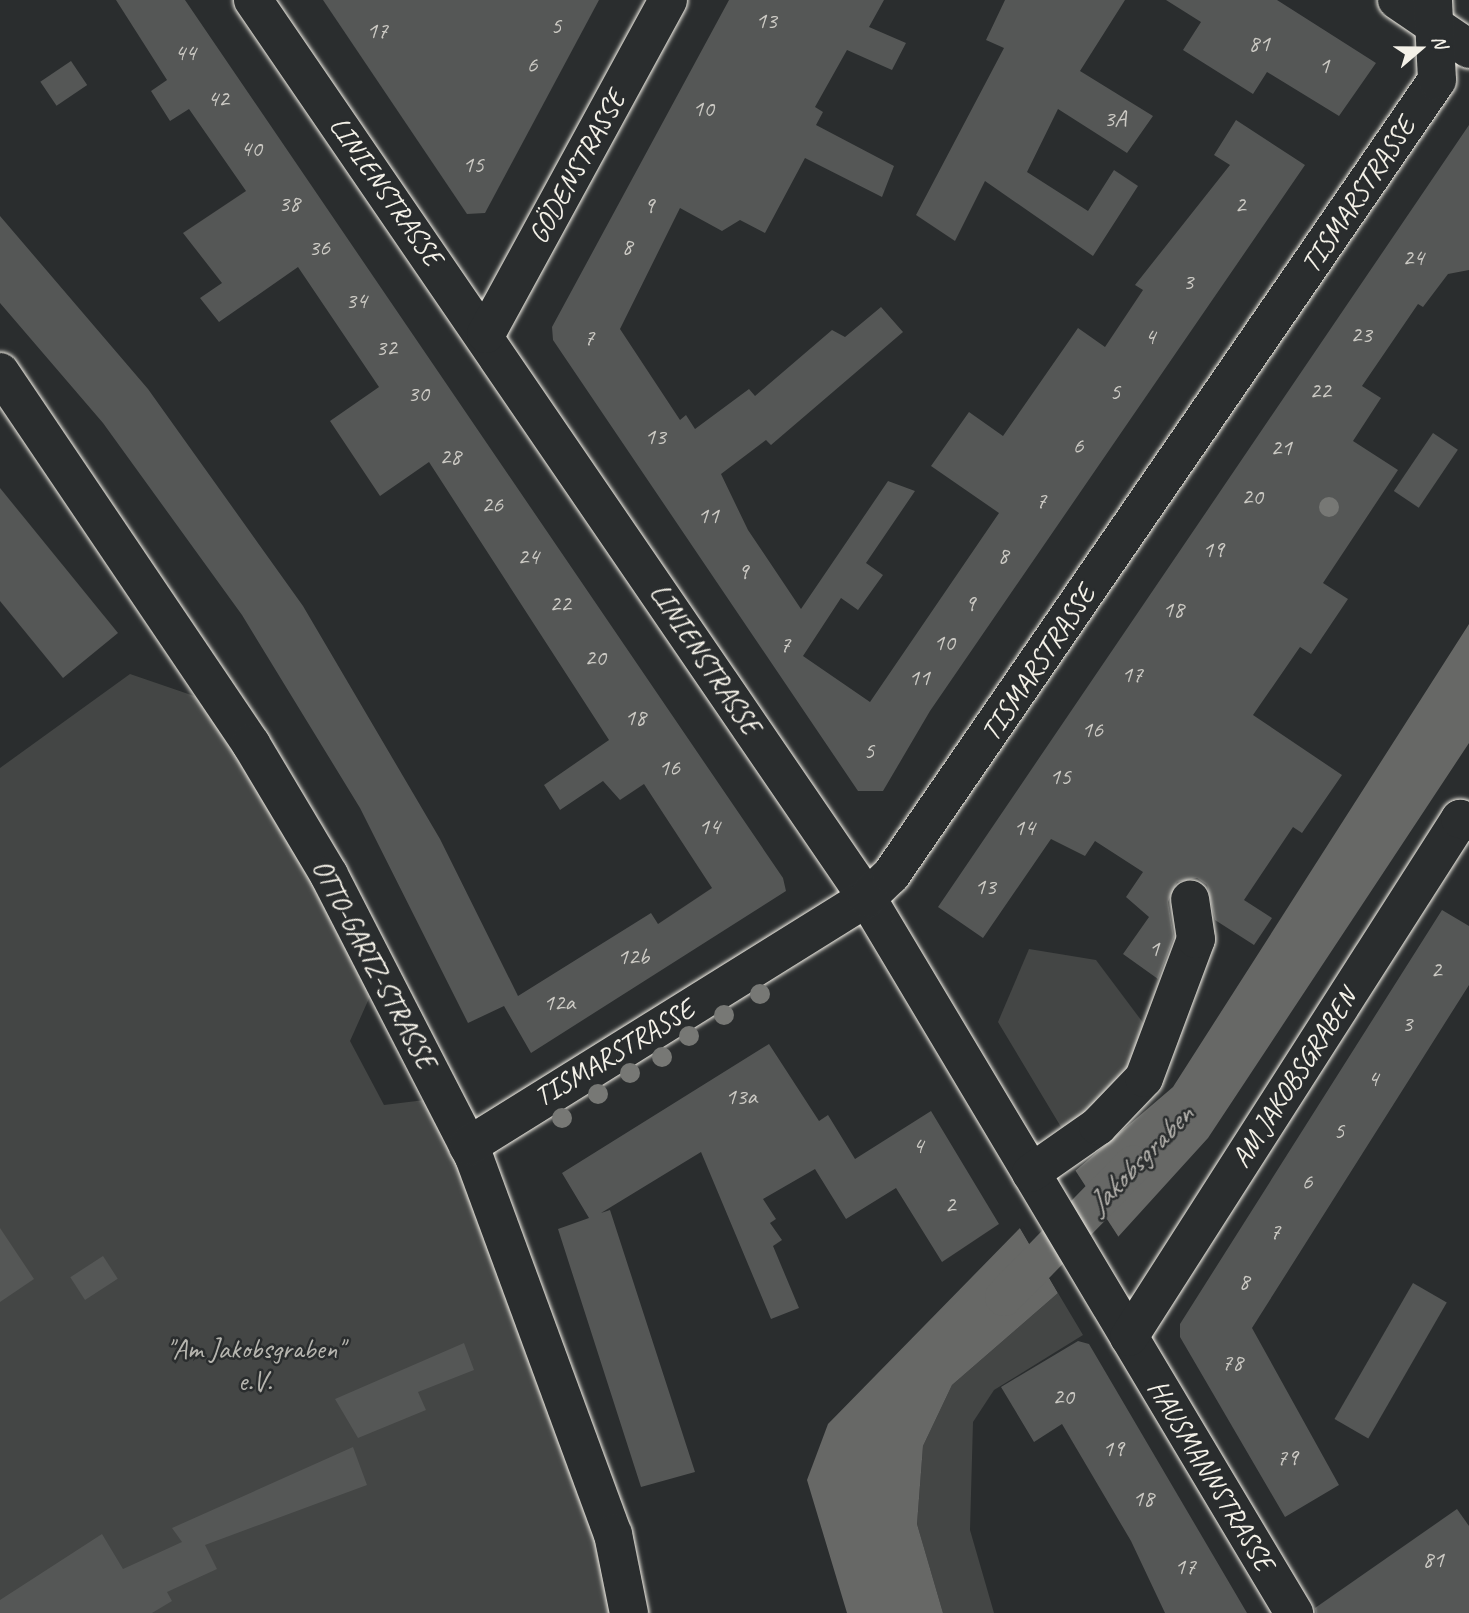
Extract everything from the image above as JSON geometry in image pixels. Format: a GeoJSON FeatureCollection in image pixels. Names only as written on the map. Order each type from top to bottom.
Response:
{"type":"FeatureCollection","features":[{"type":"Feature","properties":{"kind":"street","name":"LINIENSTRASSE"},"geometry":{"type":"LineString","coordinates":[[253,0],[486,334],[867,898],[1129,1337]]}},
{"type":"Feature","properties":{"kind":"street","name":"GÖDENSTRASSE"},"geometry":{"type":"LineString","coordinates":[[486,334],[668,0]]}},
{"type":"Feature","properties":{"kind":"street"},"geometry":{"type":"LineString","coordinates":[[1397,0],[1434,13],[1469,49]]}},
{"type":"Feature","properties":{"kind":"street","name":"TISMARSTRASSE"},"geometry":{"type":"LineString","coordinates":[[468,1146],[867,898],[971,762],[1437,80],[1434,13]]}},
{"type":"Feature","properties":{"kind":"street","name":"OTTO-GARTZ-STRASSE"},"geometry":{"type":"LineString","coordinates":[[0,372],[251,744],[329,875],[468,1146],[521,1272],[613,1534],[629,1613]]}},
{"type":"Feature","properties":{"kind":"street","name":"AM JAKOBSGRABEN"},"geometry":{"type":"LineString","coordinates":[[1129,1337],[1464,821]]}},
{"type":"Feature","properties":{"kind":"street"},"geometry":{"type":"LineString","coordinates":[[1036,1180],[1098,1126],[1144,1078],[1196,939],[1190,899]]}},
{"type":"Feature","properties":{"kind":"street","name":"HAUSMANNSTRASSE"},"geometry":{"type":"LineString","coordinates":[[1129,1337],[1294,1613]]}},
{"type":"Feature","properties":{"kind":"green space","name":"\"Am Jakobsgraben\" e.V."},"geometry":{"type":"Polygon","coordinates":[[[130,674],[200,698],[279,818],[371,994],[350,1041],[384,1105],[433,1099],[572,1442],[613,1613],[0,1613],[0,768],[130,674]]]}},
{"type":"Feature","properties":{"kind":"green space"},"geometry":{"type":"Polygon","coordinates":[[[1029,949],[1096,960],[1150,1032],[1120,1088],[1064,1132],[998,1022],[1029,949]]]}},
{"type":"Feature","properties":{"kind":"green space"},"geometry":{"type":"Polygon","coordinates":[[[1058,1293],[1083,1335],[994,1390],[973,1422],[970,1530],[994,1613],[943,1613],[917,1524],[923,1446],[952,1385],[1058,1293]]]}},
{"type":"Feature","properties":{"kind":"water"},"geometry":{"type":"Polygon","coordinates":[[[1469,624],[1469,743],[1208,1138],[1118,1237],[1075,1171],[1173,1087],[1469,624]]]}},
{"type":"Feature","properties":{"kind":"water"},"geometry":{"type":"Polygon","coordinates":[[[1020,1228],[1058,1293],[952,1385],[923,1446],[917,1524],[943,1613],[847,1613],[807,1480],[828,1424],[1020,1228]]]}},
{"type":"Feature","properties":{"kind":"pier"},"geometry":{"type":"Polygon","coordinates":[[[1075,1170],[1119,1237],[1115,1239],[1072,1172],[1075,1170]]]}},
{"type":"Feature","properties":{"kind":"pier"},"geometry":{"type":"Polygon","coordinates":[[[1023,1226],[1060,1291],[1058,1293],[1020,1228],[1023,1226]]]}},
{"type":"Feature","properties":{"kind":"building"},"geometry":{"type":"Polygon","coordinates":[[[116,0],[185,0],[783,878],[786,891],[531,1053],[504,1006],[468,1023],[360,808],[242,615],[103,423],[0,303],[0,216],[148,389],[303,606],[440,839],[518,996],[651,913],[658,924],[712,888],[644,784],[620,800],[603,781],[560,810],[544,785],[609,740],[429,462],[380,496],[330,421],[379,387],[298,267],[219,322],[200,298],[222,283],[183,233],[246,191],[189,109],[170,121],[151,91],[167,80],[116,0]]]}},
{"type":"Feature","properties":{"kind":"building"},"geometry":{"type":"Polygon","coordinates":[[[323,0],[599,0],[485,213],[467,214],[323,0]]]}},
{"type":"Feature","properties":{"kind":"building"},"geometry":{"type":"Polygon","coordinates":[[[729,0],[884,0],[869,27],[906,43],[892,70],[847,50],[815,107],[823,112],[816,125],[894,166],[882,197],[805,158],[765,233],[740,220],[722,231],[680,208],[620,329],[680,420],[686,415],[695,429],[749,389],[755,396],[832,330],[845,337],[881,307],[903,332],[771,445],[766,440],[721,474],[748,530],[801,609],[888,481],[915,491],[866,563],[883,575],[858,610],[841,598],[803,656],[870,702],[999,513],[931,466],[969,412],[1003,436],[1078,328],[1105,347],[1143,290],[1135,285],[1230,165],[1214,155],[1236,120],[1305,165],[930,711],[883,791],[858,791],[553,340],[552,327],[729,0]]]}},
{"type":"Feature","properties":{"kind":"building"},"geometry":{"type":"Polygon","coordinates":[[[1005,0],[1125,0],[1080,71],[1153,116],[1127,153],[1058,109],[1027,172],[1088,211],[1114,170],[1138,186],[1093,256],[985,181],[955,241],[916,215],[1004,48],[986,40],[1005,0]]]}},
{"type":"Feature","properties":{"kind":"building"},"geometry":{"type":"Polygon","coordinates":[[[1166,0],[1277,0],[1376,63],[1339,116],[1267,72],[1253,94],[1183,50],[1201,22],[1166,0]]]}},
{"type":"Feature","properties":{"kind":"building"},"geometry":{"type":"Polygon","coordinates":[[[71,61],[87,85],[57,106],[40,82],[71,61]]]}},
{"type":"Feature","properties":{"kind":"building"},"geometry":{"type":"Polygon","coordinates":[[[1469,125],[1469,270],[1448,274],[1423,307],[1418,304],[1362,386],[1381,398],[1353,441],[1398,470],[1323,583],[1348,599],[1311,654],[1300,647],[1253,715],[1342,775],[1302,833],[1293,827],[1244,900],[1272,918],[1254,945],[1215,920],[1207,885],[1197,878],[1177,882],[1168,902],[1174,937],[1158,979],[1123,954],[1149,917],[1126,897],[1143,872],[1095,841],[1085,856],[1051,839],[983,938],[938,907],[1469,125]]]}},
{"type":"Feature","properties":{"kind":"building"},"geometry":{"type":"Polygon","coordinates":[[[1433,433],[1458,450],[1419,508],[1394,491],[1433,433]]]}},
{"type":"Feature","properties":{"kind":"building"},"geometry":{"type":"Polygon","coordinates":[[[0,488],[118,633],[63,678],[0,601],[0,488]]]}},
{"type":"Feature","properties":{"kind":"building"},"geometry":{"type":"Polygon","coordinates":[[[1442,910],[1469,926],[1469,985],[1252,1328],[1339,1485],[1285,1517],[1180,1337],[1180,1324],[1442,910]]]}},
{"type":"Feature","properties":{"kind":"building"},"geometry":{"type":"Polygon","coordinates":[[[769,1044],[819,1121],[828,1115],[855,1159],[931,1111],[999,1224],[942,1262],[896,1188],[846,1219],[815,1169],[763,1199],[776,1219],[770,1223],[782,1240],[773,1246],[799,1308],[771,1319],[701,1152],[601,1213],[610,1210],[695,1472],[641,1487],[558,1229],[589,1218],[562,1173],[769,1044]]]}},
{"type":"Feature","properties":{"kind":"building"},"geometry":{"type":"Polygon","coordinates":[[[0,1228],[34,1279],[0,1302],[0,1228]]]}},
{"type":"Feature","properties":{"kind":"building"},"geometry":{"type":"Polygon","coordinates":[[[103,1256],[118,1279],[85,1300],[70,1277],[103,1256]]]}},
{"type":"Feature","properties":{"kind":"building"},"geometry":{"type":"Polygon","coordinates":[[[1413,1283],[1447,1302],[1368,1438],[1334,1419],[1413,1283]]]}},
{"type":"Feature","properties":{"kind":"building"},"geometry":{"type":"Polygon","coordinates":[[[1078,1341],[1089,1344],[1247,1613],[1165,1613],[1131,1541],[1062,1424],[1034,1442],[1001,1387],[1078,1341]]]}},
{"type":"Feature","properties":{"kind":"building"},"geometry":{"type":"Polygon","coordinates":[[[464,1343],[474,1370],[418,1392],[426,1410],[358,1438],[335,1399],[464,1343]]]}},
{"type":"Feature","properties":{"kind":"building"},"geometry":{"type":"Polygon","coordinates":[[[353,1447],[367,1485],[205,1545],[217,1569],[167,1592],[172,1601],[152,1613],[0,1613],[0,1600],[102,1534],[123,1569],[182,1542],[172,1528],[353,1447]]]}},
{"type":"Feature","properties":{"kind":"building"},"geometry":{"type":"Polygon","coordinates":[[[1457,1509],[1469,1526],[1469,1613],[1316,1613],[1315,1608],[1457,1509]]]}},
{"type":"Feature","properties":{"kind":"waterway","name":"Jakobsgraben"},"geometry":{"type":"LineString","coordinates":[[1004,1297],[1133,1165]]}}]}
